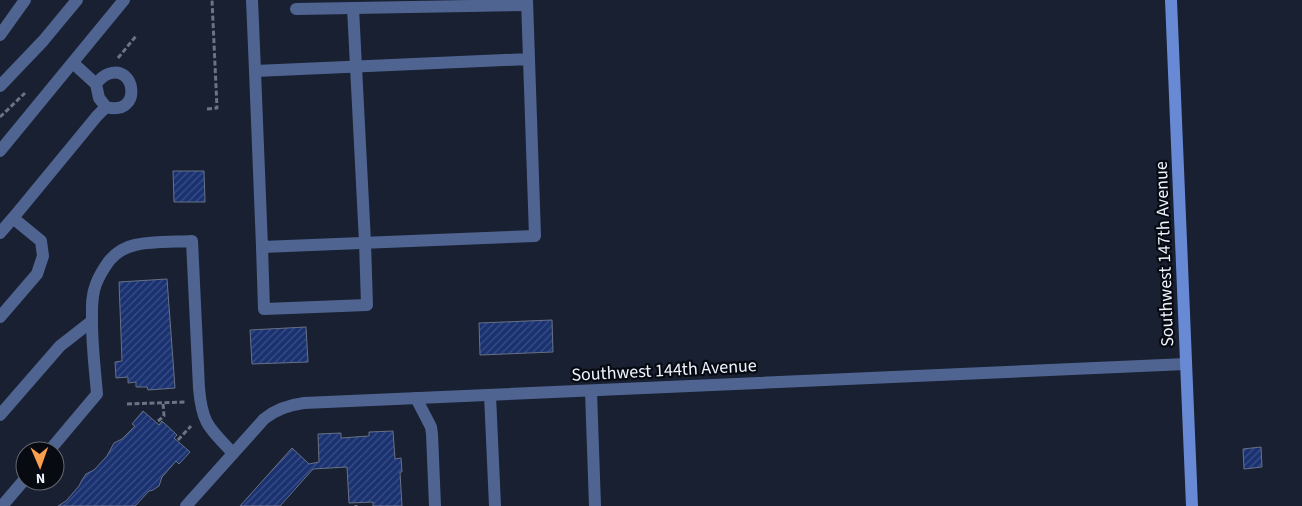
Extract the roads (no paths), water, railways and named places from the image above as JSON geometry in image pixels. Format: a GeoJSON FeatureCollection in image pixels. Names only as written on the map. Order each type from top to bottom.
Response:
{"type":"FeatureCollection","features":[{"type":"Feature","properties":{"kind":"street"},"geometry":{"type":"LineString","coordinates":[[0,35],[25,0]]}},
{"type":"Feature","properties":{"kind":"street"},"geometry":{"type":"LineString","coordinates":[[0,86],[43,41],[77,0]]}},
{"type":"Feature","properties":{"kind":"street"},"geometry":{"type":"LineString","coordinates":[[0,151],[124,0]]}},
{"type":"Feature","properties":{"kind":"street"},"geometry":{"type":"LineString","coordinates":[[252,0],[264,308],[366,305],[365,242],[352,8]]}},
{"type":"Feature","properties":{"kind":"street","name":"Southwest 147th Avenue"},"geometry":{"type":"LineString","coordinates":[[1171,0],[1192,506]]}},
{"type":"Feature","properties":{"kind":"street"},"geometry":{"type":"LineString","coordinates":[[262,247],[535,236],[527,3],[296,9]]}},
{"type":"Feature","properties":{"kind":"street"},"geometry":{"type":"LineString","coordinates":[[255,71],[529,59]]}},
{"type":"Feature","properties":{"kind":"street"},"geometry":{"type":"LineString","coordinates":[[73,63],[96,84],[99,98],[106,107],[118,108],[124,106],[131,97],[132,85],[129,80],[119,73],[107,74],[96,84]]}},
{"type":"Feature","properties":{"kind":"street"},"geometry":{"type":"LineString","coordinates":[[0,233],[106,107]]}},
{"type":"Feature","properties":{"kind":"street"},"geometry":{"type":"LineString","coordinates":[[0,317],[37,274],[43,256],[41,241],[13,218]]}},
{"type":"Feature","properties":{"kind":"street"},"geometry":{"type":"LineString","coordinates":[[57,441],[97,394],[92,301],[95,284],[100,275],[114,256],[133,245],[192,241],[199,388],[202,410],[210,429],[233,453]]}},
{"type":"Feature","properties":{"kind":"street"},"geometry":{"type":"LineString","coordinates":[[0,415],[60,346],[92,320]]}},
{"type":"Feature","properties":{"kind":"street","name":"Southwest 144th Avenue"},"geometry":{"type":"LineString","coordinates":[[186,506],[272,412],[282,407],[304,403],[1186,364]]}},
{"type":"Feature","properties":{"kind":"street"},"geometry":{"type":"LineString","coordinates":[[590,390],[595,506]]}},
{"type":"Feature","properties":{"kind":"street"},"geometry":{"type":"LineString","coordinates":[[490,395],[495,506]]}},
{"type":"Feature","properties":{"kind":"street"},"geometry":{"type":"LineString","coordinates":[[416,398],[431,427],[435,506]]}},
{"type":"Feature","properties":{"kind":"street"},"geometry":{"type":"LineString","coordinates":[[2,506],[15,491]]}}]}
